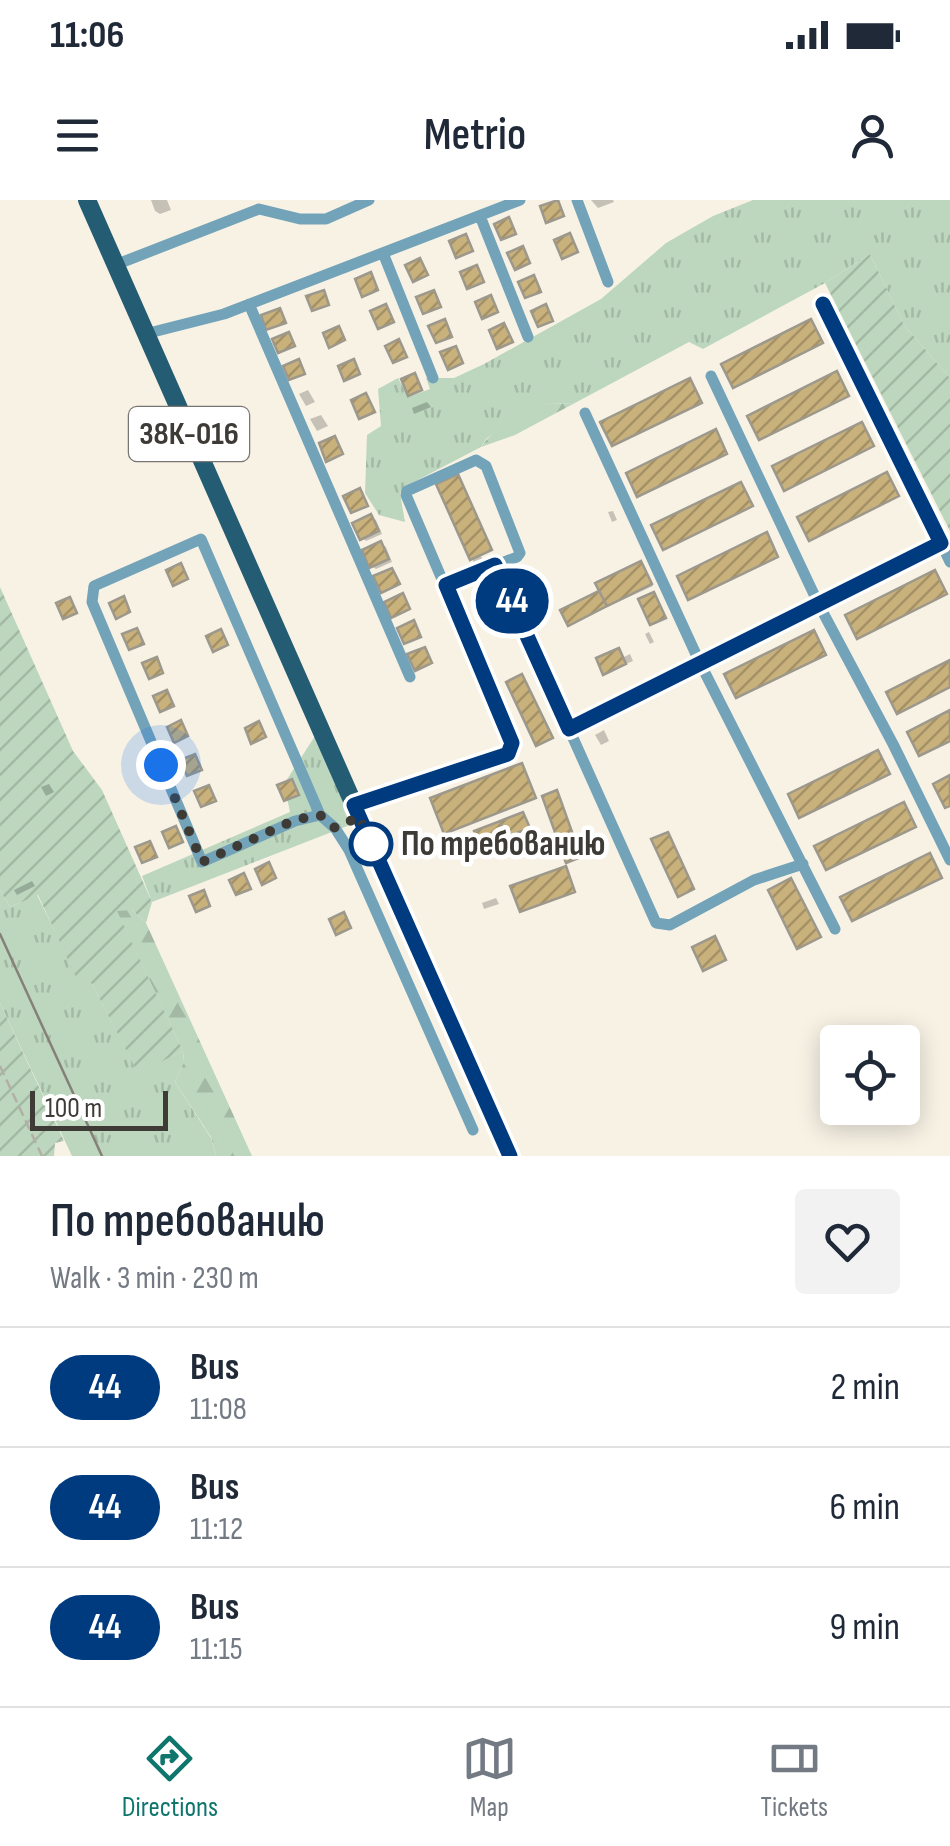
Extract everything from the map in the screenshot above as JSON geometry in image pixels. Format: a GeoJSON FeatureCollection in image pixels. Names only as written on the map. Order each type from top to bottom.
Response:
{"type":"FeatureCollection","features":[{"type":"Feature","properties":{"kind":"main road","name":"38К-016"},"geometry":{"type":"LineString","coordinates":[[86,200],[510,1156]]}},
{"type":"Feature","properties":{"kind":"street"},"geometry":{"type":"LineString","coordinates":[[115,265],[259,209],[300,220],[326,219],[369,200]]}},
{"type":"Feature","properties":{"kind":"street"},"geometry":{"type":"LineString","coordinates":[[146,334],[249,304],[520,200]]}},
{"type":"Feature","properties":{"kind":"street"},"geometry":{"type":"LineString","coordinates":[[576,200],[608,282]]}},
{"type":"Feature","properties":{"kind":"street"},"geometry":{"type":"LineString","coordinates":[[480,216],[528,337]]}},
{"type":"Feature","properties":{"kind":"street"},"geometry":{"type":"LineString","coordinates":[[382,253],[433,378]]}},
{"type":"Feature","properties":{"kind":"street"},"geometry":{"type":"LineString","coordinates":[[249,304],[410,678]]}},
{"type":"Feature","properties":{"kind":"street"},"geometry":{"type":"LineString","coordinates":[[823,304],[950,562]]}},
{"type":"Feature","properties":{"kind":"street"},"geometry":{"type":"LineString","coordinates":[[711,376],[819,605],[950,860]]}},
{"type":"Feature","properties":{"kind":"street"},"geometry":{"type":"LineString","coordinates":[[585,414],[700,663],[835,929]]}},
{"type":"Feature","properties":{"kind":"street"},"geometry":{"type":"LineString","coordinates":[[335,828],[356,811],[508,754],[511,749],[512,743],[407,500],[406,491],[476,460],[486,466],[520,548],[517,556],[446,585]]}},
{"type":"Feature","properties":{"kind":"street"},"geometry":{"type":"LineString","coordinates":[[320,815],[295,820],[202,862],[92,602],[94,586],[201,539],[320,815],[335,828],[349,850],[473,1130]]}},
{"type":"Feature","properties":{"kind":"street"},"geometry":{"type":"LineString","coordinates":[[569,729],[941,543]]}},
{"type":"Feature","properties":{"kind":"street"},"geometry":{"type":"LineString","coordinates":[[495,565],[656,923],[670,924],[754,880],[803,864]]}},
{"type":"Feature","properties":{"kind":"path"},"geometry":{"type":"LineString","coordinates":[[0,1066],[42,1156]]}},
{"type":"Feature","properties":{"kind":"green space"},"geometry":{"type":"Polygon","coordinates":[[[753,200],[950,200],[950,378],[904,325],[870,254],[703,349],[689,342],[573,404],[549,403],[505,425],[481,447],[400,493],[405,522],[379,515],[365,493],[367,435],[381,426],[378,389],[398,378],[408,397],[430,389],[426,378],[454,378],[484,364],[601,299],[666,243],[713,216],[753,200]]]}},
{"type":"Feature","properties":{"kind":"green space"},"geometry":{"type":"Polygon","coordinates":[[[870,254],[904,325],[950,378],[950,531],[825,283],[870,254]]]}},
{"type":"Feature","properties":{"kind":"green space"},"geometry":{"type":"Polygon","coordinates":[[[549,403],[573,404],[515,435],[481,447],[503,426],[549,403]]]}},
{"type":"Feature","properties":{"kind":"green space"},"geometry":{"type":"Polygon","coordinates":[[[0,587],[73,751],[102,790],[152,902],[146,923],[132,910],[117,911],[183,1051],[138,1073],[92,984],[85,977],[76,977],[38,895],[10,907],[0,890],[0,587]]]}},
{"type":"Feature","properties":{"kind":"green space"},"geometry":{"type":"Polygon","coordinates":[[[315,736],[355,823],[152,902],[142,876],[290,812],[284,784],[315,736]]]}},
{"type":"Feature","properties":{"kind":"green space"},"geometry":{"type":"Polygon","coordinates":[[[0,890],[10,907],[37,895],[55,931],[92,984],[138,1072],[183,1051],[184,1062],[175,1082],[211,1138],[216,1156],[72,1156],[0,1003],[0,890]]]}},
{"type":"Feature","properties":{"kind":"green space"},"geometry":{"type":"Polygon","coordinates":[[[116,910],[132,910],[146,923],[252,1156],[216,1156],[211,1137],[175,1082],[184,1062],[183,1051],[116,910]]]}},
{"type":"Feature","properties":{"kind":"green space"},"geometry":{"type":"Polygon","coordinates":[[[0,1003],[64,1141],[55,1143],[54,1156],[0,1156],[0,1003]]]}},
{"type":"Feature","properties":{"kind":"building"},"geometry":{"type":"Polygon","coordinates":[[[558,200],[564,216],[546,223],[540,206],[558,200]]]}},
{"type":"Feature","properties":{"kind":"building"},"geometry":{"type":"Polygon","coordinates":[[[509,217],[516,234],[501,240],[494,224],[509,217]]]}},
{"type":"Feature","properties":{"kind":"building"},"geometry":{"type":"Polygon","coordinates":[[[570,233],[578,252],[562,259],[554,240],[570,233]]]}},
{"type":"Feature","properties":{"kind":"building"},"geometry":{"type":"Polygon","coordinates":[[[466,234],[473,251],[456,258],[449,241],[466,234]]]}},
{"type":"Feature","properties":{"kind":"building"},"geometry":{"type":"Polygon","coordinates":[[[523,246],[530,263],[515,270],[507,253],[523,246]]]}},
{"type":"Feature","properties":{"kind":"building"},"geometry":{"type":"Polygon","coordinates":[[[420,258],[428,275],[413,282],[405,265],[420,258]]]}},
{"type":"Feature","properties":{"kind":"building"},"geometry":{"type":"Polygon","coordinates":[[[477,265],[484,282],[467,289],[460,272],[477,265]]]}},
{"type":"Feature","properties":{"kind":"building"},"geometry":{"type":"Polygon","coordinates":[[[371,272],[378,290],[362,297],[355,279],[371,272]]]}},
{"type":"Feature","properties":{"kind":"building"},"geometry":{"type":"Polygon","coordinates":[[[534,275],[541,292],[525,298],[518,282],[534,275]]]}},
{"type":"Feature","properties":{"kind":"building"},"geometry":{"type":"Polygon","coordinates":[[[324,290],[329,305],[312,311],[306,296],[324,290]]]}},
{"type":"Feature","properties":{"kind":"building"},"geometry":{"type":"Polygon","coordinates":[[[434,290],[441,307],[423,314],[416,297],[434,290]]]}},
{"type":"Feature","properties":{"kind":"building"},"geometry":{"type":"Polygon","coordinates":[[[491,295],[498,312],[482,319],[475,302],[491,295]]]}},
{"type":"Feature","properties":{"kind":"building"},"geometry":{"type":"Polygon","coordinates":[[[386,304],[394,322],[378,329],[370,311],[386,304]]]}},
{"type":"Feature","properties":{"kind":"building"},"geometry":{"type":"Polygon","coordinates":[[[546,304],[553,321],[538,327],[531,311],[546,304]]]}},
{"type":"Feature","properties":{"kind":"building"},"geometry":{"type":"Polygon","coordinates":[[[280,308],[286,323],[266,330],[261,315],[280,308]]]}},
{"type":"Feature","properties":{"kind":"building"},"geometry":{"type":"Polygon","coordinates":[[[445,319],[452,337],[436,343],[428,326],[445,319]]]}},
{"type":"Feature","properties":{"kind":"building"},"geometry":{"type":"Polygon","coordinates":[[[811,319],[823,343],[733,388],[721,364],[811,319]]]}},
{"type":"Feature","properties":{"kind":"building"},"geometry":{"type":"Polygon","coordinates":[[[504,323],[513,342],[497,349],[489,330],[504,323]]]}},
{"type":"Feature","properties":{"kind":"building"},"geometry":{"type":"Polygon","coordinates":[[[339,326],[345,340],[329,348],[323,333],[339,326]]]}},
{"type":"Feature","properties":{"kind":"building"},"geometry":{"type":"Polygon","coordinates":[[[289,332],[295,346],[278,353],[272,339],[289,332]]]}},
{"type":"Feature","properties":{"kind":"building"},"geometry":{"type":"Polygon","coordinates":[[[399,339],[407,357],[393,363],[385,346],[399,339]]]}},
{"type":"Feature","properties":{"kind":"building"},"geometry":{"type":"Polygon","coordinates":[[[456,346],[463,363],[448,370],[440,352],[456,346]]]}},
{"type":"Feature","properties":{"kind":"building"},"geometry":{"type":"Polygon","coordinates":[[[299,359],[305,374],[289,380],[283,366],[299,359]]]}},
{"type":"Feature","properties":{"kind":"building"},"geometry":{"type":"Polygon","coordinates":[[[354,359],[360,374],[344,381],[338,366],[354,359]]]}},
{"type":"Feature","properties":{"kind":"building"},"geometry":{"type":"Polygon","coordinates":[[[837,371],[849,396],[759,440],[747,416],[837,371]]]}},
{"type":"Feature","properties":{"kind":"building"},"geometry":{"type":"Polygon","coordinates":[[[415,373],[422,390],[408,396],[401,379],[415,373]]]}},
{"type":"Feature","properties":{"kind":"building"},"geometry":{"type":"Polygon","coordinates":[[[690,378],[702,403],[612,446],[600,422],[690,378]]]}},
{"type":"Feature","properties":{"kind":"building"},"geometry":{"type":"Polygon","coordinates":[[[366,393],[375,412],[359,419],[351,400],[366,393]]]}},
{"type":"Feature","properties":{"kind":"building"},"geometry":{"type":"Polygon","coordinates":[[[862,422],[874,446],[784,491],[772,466],[862,422]]]}},
{"type":"Feature","properties":{"kind":"building"},"geometry":{"type":"Polygon","coordinates":[[[716,429],[727,454],[637,497],[626,473],[716,429]]]}},
{"type":"Feature","properties":{"kind":"building"},"geometry":{"type":"Polygon","coordinates":[[[335,436],[343,454],[326,462],[319,443],[335,436]]]}},
{"type":"Feature","properties":{"kind":"building"},"geometry":{"type":"Polygon","coordinates":[[[887,472],[899,496],[809,541],[797,517],[887,472]]]}},
{"type":"Feature","properties":{"kind":"building"},"geometry":{"type":"Polygon","coordinates":[[[458,474],[492,550],[470,560],[436,484],[458,474]]]}},
{"type":"Feature","properties":{"kind":"building"},"geometry":{"type":"Polygon","coordinates":[[[741,482],[753,506],[663,550],[651,525],[741,482]]]}},
{"type":"Feature","properties":{"kind":"building"},"geometry":{"type":"Polygon","coordinates":[[[360,488],[368,506],[351,513],[343,496],[360,488]]]}},
{"type":"Feature","properties":{"kind":"building"},"geometry":{"type":"Polygon","coordinates":[[[371,514],[379,531],[360,540],[352,523],[371,514]]]}},
{"type":"Feature","properties":{"kind":"building"},"geometry":{"type":"Polygon","coordinates":[[[767,532],[778,557],[688,600],[677,576],[767,532]]]}},
{"type":"Feature","properties":{"kind":"building"},"geometry":{"type":"Polygon","coordinates":[[[381,541],[389,559],[369,568],[362,550],[381,541]]]}},
{"type":"Feature","properties":{"kind":"building"},"geometry":{"type":"Polygon","coordinates":[[[641,561],[652,584],[607,606],[595,583],[641,561]]]}},
{"type":"Feature","properties":{"kind":"building"},"geometry":{"type":"Polygon","coordinates":[[[181,563],[188,579],[173,586],[166,570],[181,563]]]}},
{"type":"Feature","properties":{"kind":"building"},"geometry":{"type":"Polygon","coordinates":[[[392,568],[400,584],[381,593],[373,576],[392,568]]]}},
{"type":"Feature","properties":{"kind":"building"},"geometry":{"type":"Polygon","coordinates":[[[935,570],[947,594],[857,639],[845,615],[935,570]]]}},
{"type":"Feature","properties":{"kind":"building"},"geometry":{"type":"Polygon","coordinates":[[[599,591],[607,606],[568,626],[560,610],[599,591]]]}},
{"type":"Feature","properties":{"kind":"building"},"geometry":{"type":"Polygon","coordinates":[[[654,592],[666,618],[650,625],[638,599],[654,592]]]}},
{"type":"Feature","properties":{"kind":"building"},"geometry":{"type":"Polygon","coordinates":[[[403,593],[410,609],[391,618],[384,602],[403,593]]]}},
{"type":"Feature","properties":{"kind":"building"},"geometry":{"type":"Polygon","coordinates":[[[124,596],[130,612],[116,619],[109,603],[124,596]]]}},
{"type":"Feature","properties":{"kind":"building"},"geometry":{"type":"Polygon","coordinates":[[[70,597],[77,613],[63,619],[56,603],[70,597]]]}},
{"type":"Feature","properties":{"kind":"building"},"geometry":{"type":"Polygon","coordinates":[[[414,620],[421,637],[404,644],[397,628],[414,620]]]}},
{"type":"Feature","properties":{"kind":"building"},"geometry":{"type":"Polygon","coordinates":[[[137,628],[144,644],[129,650],[122,634],[137,628]]]}},
{"type":"Feature","properties":{"kind":"building"},"geometry":{"type":"Polygon","coordinates":[[[221,629],[228,645],[213,652],[206,636],[221,629]]]}},
{"type":"Feature","properties":{"kind":"building"},"geometry":{"type":"Polygon","coordinates":[[[814,630],[826,655],[736,698],[724,674],[814,630]]]}},
{"type":"Feature","properties":{"kind":"building"},"geometry":{"type":"Polygon","coordinates":[[[425,647],[432,663],[415,671],[407,654],[425,647]]]}},
{"type":"Feature","properties":{"kind":"building"},"geometry":{"type":"Polygon","coordinates":[[[619,648],[626,664],[603,675],[596,658],[619,648]]]}},
{"type":"Feature","properties":{"kind":"building"},"geometry":{"type":"Polygon","coordinates":[[[157,657],[163,673],[149,679],[142,663],[157,657]]]}},
{"type":"Feature","properties":{"kind":"building"},"geometry":{"type":"Polygon","coordinates":[[[950,660],[950,687],[897,714],[886,692],[950,660]]]}},
{"type":"Feature","properties":{"kind":"building"},"geometry":{"type":"Polygon","coordinates":[[[522,674],[553,738],[536,746],[506,682],[522,674]]]}},
{"type":"Feature","properties":{"kind":"building"},"geometry":{"type":"Polygon","coordinates":[[[167,690],[174,706],[160,712],[153,696],[167,690]]]}},
{"type":"Feature","properties":{"kind":"building"},"geometry":{"type":"Polygon","coordinates":[[[950,710],[950,741],[919,756],[907,732],[950,710]]]}},
{"type":"Feature","properties":{"kind":"building"},"geometry":{"type":"Polygon","coordinates":[[[181,720],[188,736],[174,743],[167,727],[181,720]]]}},
{"type":"Feature","properties":{"kind":"building"},"geometry":{"type":"Polygon","coordinates":[[[259,721],[266,737],[251,744],[245,728],[259,721]]]}},
{"type":"Feature","properties":{"kind":"building"},"geometry":{"type":"Polygon","coordinates":[[[878,750],[890,774],[799,818],[788,794],[878,750]]]}},
{"type":"Feature","properties":{"kind":"building"},"geometry":{"type":"Polygon","coordinates":[[[195,754],[202,770],[187,776],[180,760],[195,754]]]}},
{"type":"Feature","properties":{"kind":"building"},"geometry":{"type":"Polygon","coordinates":[[[522,763],[536,798],[444,834],[430,798],[522,763]]]}},
{"type":"Feature","properties":{"kind":"building"},"geometry":{"type":"Polygon","coordinates":[[[950,775],[950,806],[945,808],[933,784],[950,775]]]}},
{"type":"Feature","properties":{"kind":"building"},"geometry":{"type":"Polygon","coordinates":[[[292,779],[299,795],[284,801],[277,785],[292,779]]]}},
{"type":"Feature","properties":{"kind":"building"},"geometry":{"type":"Polygon","coordinates":[[[209,785],[216,801],[201,807],[194,791],[209,785]]]}},
{"type":"Feature","properties":{"kind":"building"},"geometry":{"type":"Polygon","coordinates":[[[557,790],[581,857],[566,863],[542,796],[557,790]]]}},
{"type":"Feature","properties":{"kind":"building"},"geometry":{"type":"Polygon","coordinates":[[[904,802],[916,827],[826,870],[814,846],[904,802]]]}},
{"type":"Feature","properties":{"kind":"building"},"geometry":{"type":"Polygon","coordinates":[[[523,812],[530,828],[506,837],[500,821],[523,812]]]}},
{"type":"Feature","properties":{"kind":"building"},"geometry":{"type":"Polygon","coordinates":[[[500,821],[506,837],[480,847],[474,831],[500,821]]]}},
{"type":"Feature","properties":{"kind":"building"},"geometry":{"type":"Polygon","coordinates":[[[176,826],[183,842],[169,848],[162,832],[176,826]]]}},
{"type":"Feature","properties":{"kind":"building"},"geometry":{"type":"Polygon","coordinates":[[[668,832],[694,889],[678,897],[651,839],[668,832]]]}},
{"type":"Feature","properties":{"kind":"building"},"geometry":{"type":"Polygon","coordinates":[[[150,841],[157,857],[142,863],[135,847],[150,841]]]}},
{"type":"Feature","properties":{"kind":"building"},"geometry":{"type":"Polygon","coordinates":[[[930,853],[942,878],[852,921],[840,897],[930,853]]]}},
{"type":"Feature","properties":{"kind":"building"},"geometry":{"type":"Polygon","coordinates":[[[269,862],[276,878],[262,885],[255,869],[269,862]]]}},
{"type":"Feature","properties":{"kind":"building"},"geometry":{"type":"Polygon","coordinates":[[[566,866],[575,892],[520,912],[510,886],[566,866]]]}},
{"type":"Feature","properties":{"kind":"building"},"geometry":{"type":"Polygon","coordinates":[[[244,873],[251,889],[236,895],[229,880],[244,873]]]}},
{"type":"Feature","properties":{"kind":"building"},"geometry":{"type":"Polygon","coordinates":[[[791,878],[821,937],[797,949],[768,890],[791,878]]]}},
{"type":"Feature","properties":{"kind":"building"},"geometry":{"type":"Polygon","coordinates":[[[204,890],[210,906],[196,912],[189,896],[204,890]]]}},
{"type":"Feature","properties":{"kind":"building"},"geometry":{"type":"Polygon","coordinates":[[[344,912],[351,928],[336,935],[329,919],[344,912]]]}},
{"type":"Feature","properties":{"kind":"building"},"geometry":{"type":"Polygon","coordinates":[[[715,936],[726,960],[703,971],[692,947],[715,936]]]}},
{"type":"Feature","properties":{"kind":"railway"},"geometry":{"type":"LineString","coordinates":[[0,934],[102,1156]]}},
{"type":"Feature","properties":{"kind":"bus line","name":"44"},"geometry":{"type":"LineString","coordinates":[[510,1156],[354,805],[508,754],[511,749],[512,743],[446,585],[495,565],[569,729],[941,543],[823,304]]}},
{"type":"Feature","properties":{"kind":"place","name":"По требованию"},"geometry":{"type":"Point","coordinates":[371,844]}},
{"type":"Feature","properties":{"kind":"route"},"geometry":{"type":"LineString","coordinates":[[161,765],[202,862],[308,816],[320,815],[335,828],[359,817],[373,848],[371,844]]}}]}
